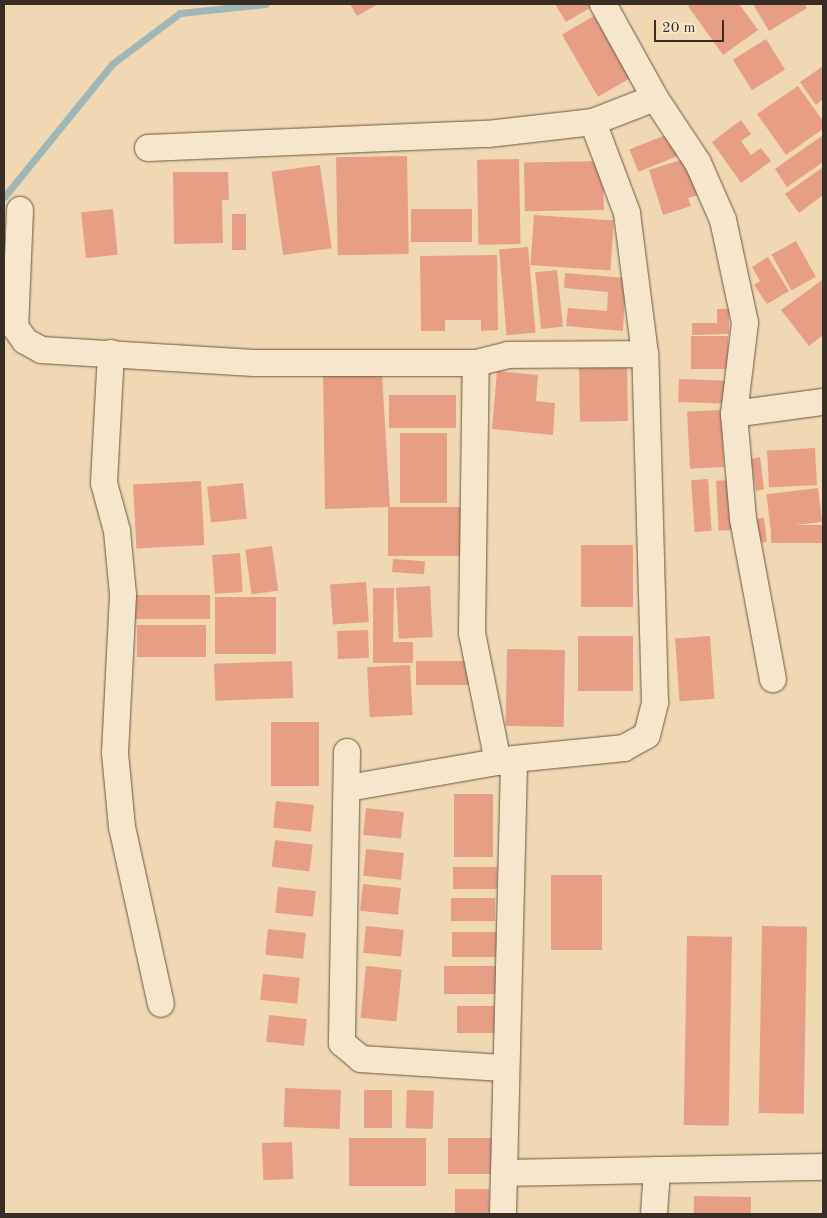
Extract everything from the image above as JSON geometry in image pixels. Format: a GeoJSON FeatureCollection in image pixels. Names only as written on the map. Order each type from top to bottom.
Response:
{"type":"FeatureCollection","features":[{"type":"Feature","properties":{"kind":"street"},"geometry":{"type":"LineString","coordinates":[[603,4],[655,98],[698,164],[723,220],[745,323],[734,414],[743,519],[773,679]]}},
{"type":"Feature","properties":{"kind":"street"},"geometry":{"type":"LineString","coordinates":[[148,148],[488,134],[593,122],[655,98]]}},
{"type":"Feature","properties":{"kind":"street"},"geometry":{"type":"LineString","coordinates":[[348,788],[506,761],[624,748],[647,735],[655,702],[645,354],[627,213],[593,122]]}},
{"type":"Feature","properties":{"kind":"street"},"geometry":{"type":"LineString","coordinates":[[20,210],[14,327],[25,341],[41,350],[254,363],[476,363],[508,355],[645,354]]}},
{"type":"Feature","properties":{"kind":"street"},"geometry":{"type":"LineString","coordinates":[[111,353],[104,483],[117,531],[123,595],[115,753],[122,827],[161,1004]]}},
{"type":"Feature","properties":{"kind":"street"},"geometry":{"type":"LineString","coordinates":[[476,363],[472,633],[506,761],[506,1068],[503,1214]]}},
{"type":"Feature","properties":{"kind":"street"},"geometry":{"type":"LineString","coordinates":[[734,414],[823,402]]}},
{"type":"Feature","properties":{"kind":"street"},"geometry":{"type":"LineString","coordinates":[[346,752],[348,788],[342,1043],[361,1059],[506,1068]]}},
{"type":"Feature","properties":{"kind":"street"},"geometry":{"type":"LineString","coordinates":[[504,1173],[823,1167]]}},
{"type":"Feature","properties":{"kind":"street"},"geometry":{"type":"LineString","coordinates":[[654,1214],[657,1170]]}},
{"type":"Feature","properties":{"kind":"building"},"geometry":{"type":"Polygon","coordinates":[[[350,4],[378,4],[357,16],[350,4]]]}},
{"type":"Feature","properties":{"kind":"building"},"geometry":{"type":"Polygon","coordinates":[[[555,4],[594,4],[595,5],[566,22],[555,4]]]}},
{"type":"Feature","properties":{"kind":"building"},"geometry":{"type":"Polygon","coordinates":[[[691,4],[739,4],[758,30],[723,55],[688,6],[691,4]]]}},
{"type":"Feature","properties":{"kind":"building"},"geometry":{"type":"Polygon","coordinates":[[[753,4],[805,4],[807,8],[769,31],[753,4]]]}},
{"type":"Feature","properties":{"kind":"building"},"geometry":{"type":"Polygon","coordinates":[[[594,16],[630,78],[598,97],[562,34],[594,16]]]}},
{"type":"Feature","properties":{"kind":"building"},"geometry":{"type":"Polygon","coordinates":[[[766,39],[785,70],[752,90],[733,60],[766,39]]]}},
{"type":"Feature","properties":{"kind":"building"},"geometry":{"type":"Polygon","coordinates":[[[823,66],[823,99],[816,105],[800,82],[823,66]]]}},
{"type":"Feature","properties":{"kind":"building"},"geometry":{"type":"Polygon","coordinates":[[[798,86],[823,121],[823,129],[786,155],[757,114],[798,86]]]}},
{"type":"Feature","properties":{"kind":"building"},"geometry":{"type":"Polygon","coordinates":[[[741,120],[751,134],[741,141],[751,155],[761,148],[771,161],[741,183],[712,142],[741,120]]]}},
{"type":"Feature","properties":{"kind":"building"},"geometry":{"type":"Polygon","coordinates":[[[673,132],[682,154],[638,172],[629,150],[673,132]]]}},
{"type":"Feature","properties":{"kind":"building"},"geometry":{"type":"Polygon","coordinates":[[[823,135],[823,162],[787,187],[775,169],[823,135]]]}},
{"type":"Feature","properties":{"kind":"building"},"geometry":{"type":"Polygon","coordinates":[[[407,156],[409,254],[338,255],[336,157],[407,156]]]}},
{"type":"Feature","properties":{"kind":"building"},"geometry":{"type":"Polygon","coordinates":[[[687,158],[698,195],[688,198],[691,206],[663,215],[649,170],[687,158]]]}},
{"type":"Feature","properties":{"kind":"building"},"geometry":{"type":"Polygon","coordinates":[[[519,159],[520,244],[478,245],[477,160],[519,159]]]}},
{"type":"Feature","properties":{"kind":"building"},"geometry":{"type":"Polygon","coordinates":[[[603,161],[604,210],[525,211],[524,162],[603,161]]]}},
{"type":"Feature","properties":{"kind":"building"},"geometry":{"type":"Polygon","coordinates":[[[320,165],[332,248],[283,255],[271,172],[320,165]]]}},
{"type":"Feature","properties":{"kind":"building"},"geometry":{"type":"Polygon","coordinates":[[[823,167],[823,195],[799,213],[785,194],[823,167]]]}},
{"type":"Feature","properties":{"kind":"building"},"geometry":{"type":"Polygon","coordinates":[[[173,172],[228,172],[229,200],[222,200],[223,243],[174,244],[173,172]]]}},
{"type":"Feature","properties":{"kind":"building"},"geometry":{"type":"Polygon","coordinates":[[[113,209],[118,255],[86,258],[81,212],[113,209]]]}},
{"type":"Feature","properties":{"kind":"building"},"geometry":{"type":"Polygon","coordinates":[[[411,209],[472,209],[472,242],[411,242],[411,209]]]}},
{"type":"Feature","properties":{"kind":"building"},"geometry":{"type":"Polygon","coordinates":[[[232,214],[246,214],[246,250],[232,250],[232,214]]]}},
{"type":"Feature","properties":{"kind":"building"},"geometry":{"type":"Polygon","coordinates":[[[534,215],[614,221],[610,270],[531,265],[534,215]]]}},
{"type":"Feature","properties":{"kind":"building"},"geometry":{"type":"Polygon","coordinates":[[[796,241],[816,277],[791,290],[772,255],[796,241]]]}},
{"type":"Feature","properties":{"kind":"building"},"geometry":{"type":"Polygon","coordinates":[[[528,247],[535,333],[507,335],[499,250],[528,247]]]}},
{"type":"Feature","properties":{"kind":"building"},"geometry":{"type":"Polygon","coordinates":[[[497,255],[498,330],[481,331],[481,320],[445,320],[445,331],[421,331],[420,256],[497,255]]]}},
{"type":"Feature","properties":{"kind":"building"},"geometry":{"type":"Polygon","coordinates":[[[768,257],[789,291],[767,304],[754,285],[760,281],[752,267],[768,257]]]}},
{"type":"Feature","properties":{"kind":"building"},"geometry":{"type":"Polygon","coordinates":[[[557,270],[563,327],[541,329],[535,272],[557,270]]]}},
{"type":"Feature","properties":{"kind":"building"},"geometry":{"type":"Polygon","coordinates":[[[565,273],[626,278],[623,331],[566,326],[568,308],[607,311],[608,292],[564,288],[565,273]]]}},
{"type":"Feature","properties":{"kind":"building"},"geometry":{"type":"Polygon","coordinates":[[[822,280],[823,335],[809,346],[781,310],[822,280]]]}},
{"type":"Feature","properties":{"kind":"building"},"geometry":{"type":"Polygon","coordinates":[[[717,309],[729,309],[729,334],[692,335],[692,323],[717,323],[717,309]]]}},
{"type":"Feature","properties":{"kind":"building"},"geometry":{"type":"Polygon","coordinates":[[[691,336],[728,336],[728,369],[691,369],[691,336]]]}},
{"type":"Feature","properties":{"kind":"building"},"geometry":{"type":"Polygon","coordinates":[[[627,365],[628,421],[580,422],[579,366],[627,365]]]}},
{"type":"Feature","properties":{"kind":"building"},"geometry":{"type":"Polygon","coordinates":[[[323,371],[382,375],[390,507],[461,507],[462,556],[388,556],[388,507],[325,509],[323,371]]]}},
{"type":"Feature","properties":{"kind":"building"},"geometry":{"type":"Polygon","coordinates":[[[497,371],[538,375],[536,401],[555,403],[553,435],[492,429],[497,371]]]}},
{"type":"Feature","properties":{"kind":"building"},"geometry":{"type":"Polygon","coordinates":[[[679,379],[728,381],[727,404],[678,402],[679,379]]]}},
{"type":"Feature","properties":{"kind":"building"},"geometry":{"type":"Polygon","coordinates":[[[389,395],[456,395],[456,428],[389,428],[389,395]]]}},
{"type":"Feature","properties":{"kind":"building"},"geometry":{"type":"Polygon","coordinates":[[[721,410],[724,467],[690,469],[687,412],[721,410]]]}},
{"type":"Feature","properties":{"kind":"building"},"geometry":{"type":"Polygon","coordinates":[[[400,433],[447,433],[447,503],[400,503],[400,433]]]}},
{"type":"Feature","properties":{"kind":"building"},"geometry":{"type":"Polygon","coordinates":[[[815,448],[817,485],[769,487],[767,451],[815,448]]]}},
{"type":"Feature","properties":{"kind":"building"},"geometry":{"type":"Polygon","coordinates":[[[760,457],[764,489],[756,491],[751,459],[760,457]]]}},
{"type":"Feature","properties":{"kind":"building"},"geometry":{"type":"Polygon","coordinates":[[[708,479],[712,531],[695,532],[691,480],[708,479]]]}},
{"type":"Feature","properties":{"kind":"building"},"geometry":{"type":"Polygon","coordinates":[[[731,480],[734,530],[719,531],[716,481],[731,480]]]}},
{"type":"Feature","properties":{"kind":"building"},"geometry":{"type":"Polygon","coordinates":[[[201,481],[204,545],[136,548],[133,485],[201,481]]]}},
{"type":"Feature","properties":{"kind":"building"},"geometry":{"type":"Polygon","coordinates":[[[243,483],[247,519],[211,523],[207,487],[243,483]]]}},
{"type":"Feature","properties":{"kind":"building"},"geometry":{"type":"Polygon","coordinates":[[[818,488],[822,522],[771,528],[766,494],[818,488]]]}},
{"type":"Feature","properties":{"kind":"building"},"geometry":{"type":"Polygon","coordinates":[[[764,518],[767,542],[760,543],[757,519],[764,518]]]}},
{"type":"Feature","properties":{"kind":"building"},"geometry":{"type":"Polygon","coordinates":[[[771,525],[823,525],[823,543],[771,543],[771,525]]]}},
{"type":"Feature","properties":{"kind":"building"},"geometry":{"type":"Polygon","coordinates":[[[581,545],[633,545],[633,607],[581,607],[581,545]]]}},
{"type":"Feature","properties":{"kind":"building"},"geometry":{"type":"Polygon","coordinates":[[[272,546],[278,591],[252,594],[245,550],[272,546]]]}},
{"type":"Feature","properties":{"kind":"building"},"geometry":{"type":"Polygon","coordinates":[[[240,553],[243,592],[215,594],[212,555],[240,553]]]}},
{"type":"Feature","properties":{"kind":"building"},"geometry":{"type":"Polygon","coordinates":[[[393,559],[425,561],[424,574],[392,572],[393,559]]]}},
{"type":"Feature","properties":{"kind":"building"},"geometry":{"type":"Polygon","coordinates":[[[366,582],[369,622],[333,624],[330,585],[366,582]]]}},
{"type":"Feature","properties":{"kind":"building"},"geometry":{"type":"Polygon","coordinates":[[[430,586],[433,637],[399,639],[396,588],[430,586]]]}},
{"type":"Feature","properties":{"kind":"building"},"geometry":{"type":"Polygon","coordinates":[[[373,588],[394,588],[393,642],[413,642],[413,663],[373,663],[373,588]]]}},
{"type":"Feature","properties":{"kind":"building"},"geometry":{"type":"Polygon","coordinates":[[[131,595],[210,595],[210,619],[131,619],[131,595]]]}},
{"type":"Feature","properties":{"kind":"building"},"geometry":{"type":"Polygon","coordinates":[[[215,597],[276,597],[276,654],[215,654],[215,597]]]}},
{"type":"Feature","properties":{"kind":"building"},"geometry":{"type":"Polygon","coordinates":[[[137,625],[206,625],[206,657],[137,657],[137,625]]]}},
{"type":"Feature","properties":{"kind":"building"},"geometry":{"type":"Polygon","coordinates":[[[368,630],[369,658],[338,659],[337,631],[368,630]]]}},
{"type":"Feature","properties":{"kind":"building"},"geometry":{"type":"Polygon","coordinates":[[[578,636],[633,636],[633,691],[578,691],[578,636]]]}},
{"type":"Feature","properties":{"kind":"building"},"geometry":{"type":"Polygon","coordinates":[[[710,636],[714,699],[679,701],[675,638],[710,636]]]}},
{"type":"Feature","properties":{"kind":"building"},"geometry":{"type":"Polygon","coordinates":[[[507,649],[565,650],[564,727],[506,726],[507,649]]]}},
{"type":"Feature","properties":{"kind":"building"},"geometry":{"type":"Polygon","coordinates":[[[292,661],[293,698],[215,701],[214,664],[292,661]]]}},
{"type":"Feature","properties":{"kind":"building"},"geometry":{"type":"Polygon","coordinates":[[[416,661],[469,661],[469,685],[416,685],[416,661]]]}},
{"type":"Feature","properties":{"kind":"building"},"geometry":{"type":"Polygon","coordinates":[[[410,665],[413,715],[370,717],[367,667],[410,665]]]}},
{"type":"Feature","properties":{"kind":"building"},"geometry":{"type":"Polygon","coordinates":[[[271,722],[319,722],[319,786],[271,786],[271,722]]]}},
{"type":"Feature","properties":{"kind":"building"},"geometry":{"type":"Polygon","coordinates":[[[454,794],[493,794],[493,857],[454,857],[454,794]]]}},
{"type":"Feature","properties":{"kind":"building"},"geometry":{"type":"Polygon","coordinates":[[[276,801],[314,805],[311,832],[273,828],[276,801]]]}},
{"type":"Feature","properties":{"kind":"building"},"geometry":{"type":"Polygon","coordinates":[[[366,808],[404,812],[401,839],[363,835],[366,808]]]}},
{"type":"Feature","properties":{"kind":"building"},"geometry":{"type":"Polygon","coordinates":[[[275,840],[313,845],[309,871],[272,867],[275,840]]]}},
{"type":"Feature","properties":{"kind":"building"},"geometry":{"type":"Polygon","coordinates":[[[366,849],[404,853],[401,880],[363,876],[366,849]]]}},
{"type":"Feature","properties":{"kind":"building"},"geometry":{"type":"Polygon","coordinates":[[[453,867],[497,867],[497,889],[453,889],[453,867]]]}},
{"type":"Feature","properties":{"kind":"building"},"geometry":{"type":"Polygon","coordinates":[[[551,875],[602,875],[602,950],[551,950],[551,875]]]}},
{"type":"Feature","properties":{"kind":"building"},"geometry":{"type":"Polygon","coordinates":[[[363,884],[401,888],[398,915],[360,911],[363,884]]]}},
{"type":"Feature","properties":{"kind":"building"},"geometry":{"type":"Polygon","coordinates":[[[278,887],[316,891],[313,917],[275,913],[278,887]]]}},
{"type":"Feature","properties":{"kind":"building"},"geometry":{"type":"Polygon","coordinates":[[[451,898],[495,898],[495,921],[451,921],[451,898]]]}},
{"type":"Feature","properties":{"kind":"building"},"geometry":{"type":"Polygon","coordinates":[[[366,926],[404,930],[401,957],[363,953],[366,926]]]}},
{"type":"Feature","properties":{"kind":"building"},"geometry":{"type":"Polygon","coordinates":[[[762,926],[807,927],[804,1114],[759,1113],[762,926]]]}},
{"type":"Feature","properties":{"kind":"building"},"geometry":{"type":"Polygon","coordinates":[[[268,929],[306,933],[303,959],[265,955],[268,929]]]}},
{"type":"Feature","properties":{"kind":"building"},"geometry":{"type":"Polygon","coordinates":[[[452,932],[499,932],[499,957],[452,957],[452,932]]]}},
{"type":"Feature","properties":{"kind":"building"},"geometry":{"type":"Polygon","coordinates":[[[687,936],[732,937],[729,1126],[684,1125],[687,936]]]}},
{"type":"Feature","properties":{"kind":"building"},"geometry":{"type":"Polygon","coordinates":[[[366,966],[402,970],[396,1021],[361,1018],[366,966]]]}},
{"type":"Feature","properties":{"kind":"building"},"geometry":{"type":"Polygon","coordinates":[[[444,966],[501,966],[501,994],[444,994],[444,966]]]}},
{"type":"Feature","properties":{"kind":"building"},"geometry":{"type":"Polygon","coordinates":[[[263,974],[300,978],[297,1004],[260,1000],[263,974]]]}},
{"type":"Feature","properties":{"kind":"building"},"geometry":{"type":"Polygon","coordinates":[[[457,1006],[498,1006],[498,1033],[457,1033],[457,1006]]]}},
{"type":"Feature","properties":{"kind":"building"},"geometry":{"type":"Polygon","coordinates":[[[269,1015],[307,1019],[304,1046],[266,1042],[269,1015]]]}},
{"type":"Feature","properties":{"kind":"building"},"geometry":{"type":"Polygon","coordinates":[[[285,1088],[341,1090],[340,1129],[284,1127],[285,1088]]]}},
{"type":"Feature","properties":{"kind":"building"},"geometry":{"type":"Polygon","coordinates":[[[364,1090],[392,1090],[392,1128],[364,1128],[364,1090]]]}},
{"type":"Feature","properties":{"kind":"building"},"geometry":{"type":"Polygon","coordinates":[[[407,1090],[434,1091],[433,1129],[406,1128],[407,1090]]]}},
{"type":"Feature","properties":{"kind":"building"},"geometry":{"type":"Polygon","coordinates":[[[349,1138],[426,1138],[426,1186],[349,1186],[349,1138]]]}},
{"type":"Feature","properties":{"kind":"building"},"geometry":{"type":"Polygon","coordinates":[[[448,1138],[498,1138],[498,1174],[448,1174],[448,1138]]]}},
{"type":"Feature","properties":{"kind":"building"},"geometry":{"type":"Polygon","coordinates":[[[292,1142],[293,1179],[263,1180],[262,1143],[292,1142]]]}},
{"type":"Feature","properties":{"kind":"building"},"geometry":{"type":"Polygon","coordinates":[[[455,1189],[489,1189],[489,1214],[455,1214],[455,1189]]]}},
{"type":"Feature","properties":{"kind":"building"},"geometry":{"type":"Polygon","coordinates":[[[694,1196],[751,1197],[751,1214],[694,1214],[694,1196]]]}},
{"type":"Feature","properties":{"kind":"waterway"},"geometry":{"type":"LineString","coordinates":[[4,197],[112,64],[180,13],[266,4]]}}]}
